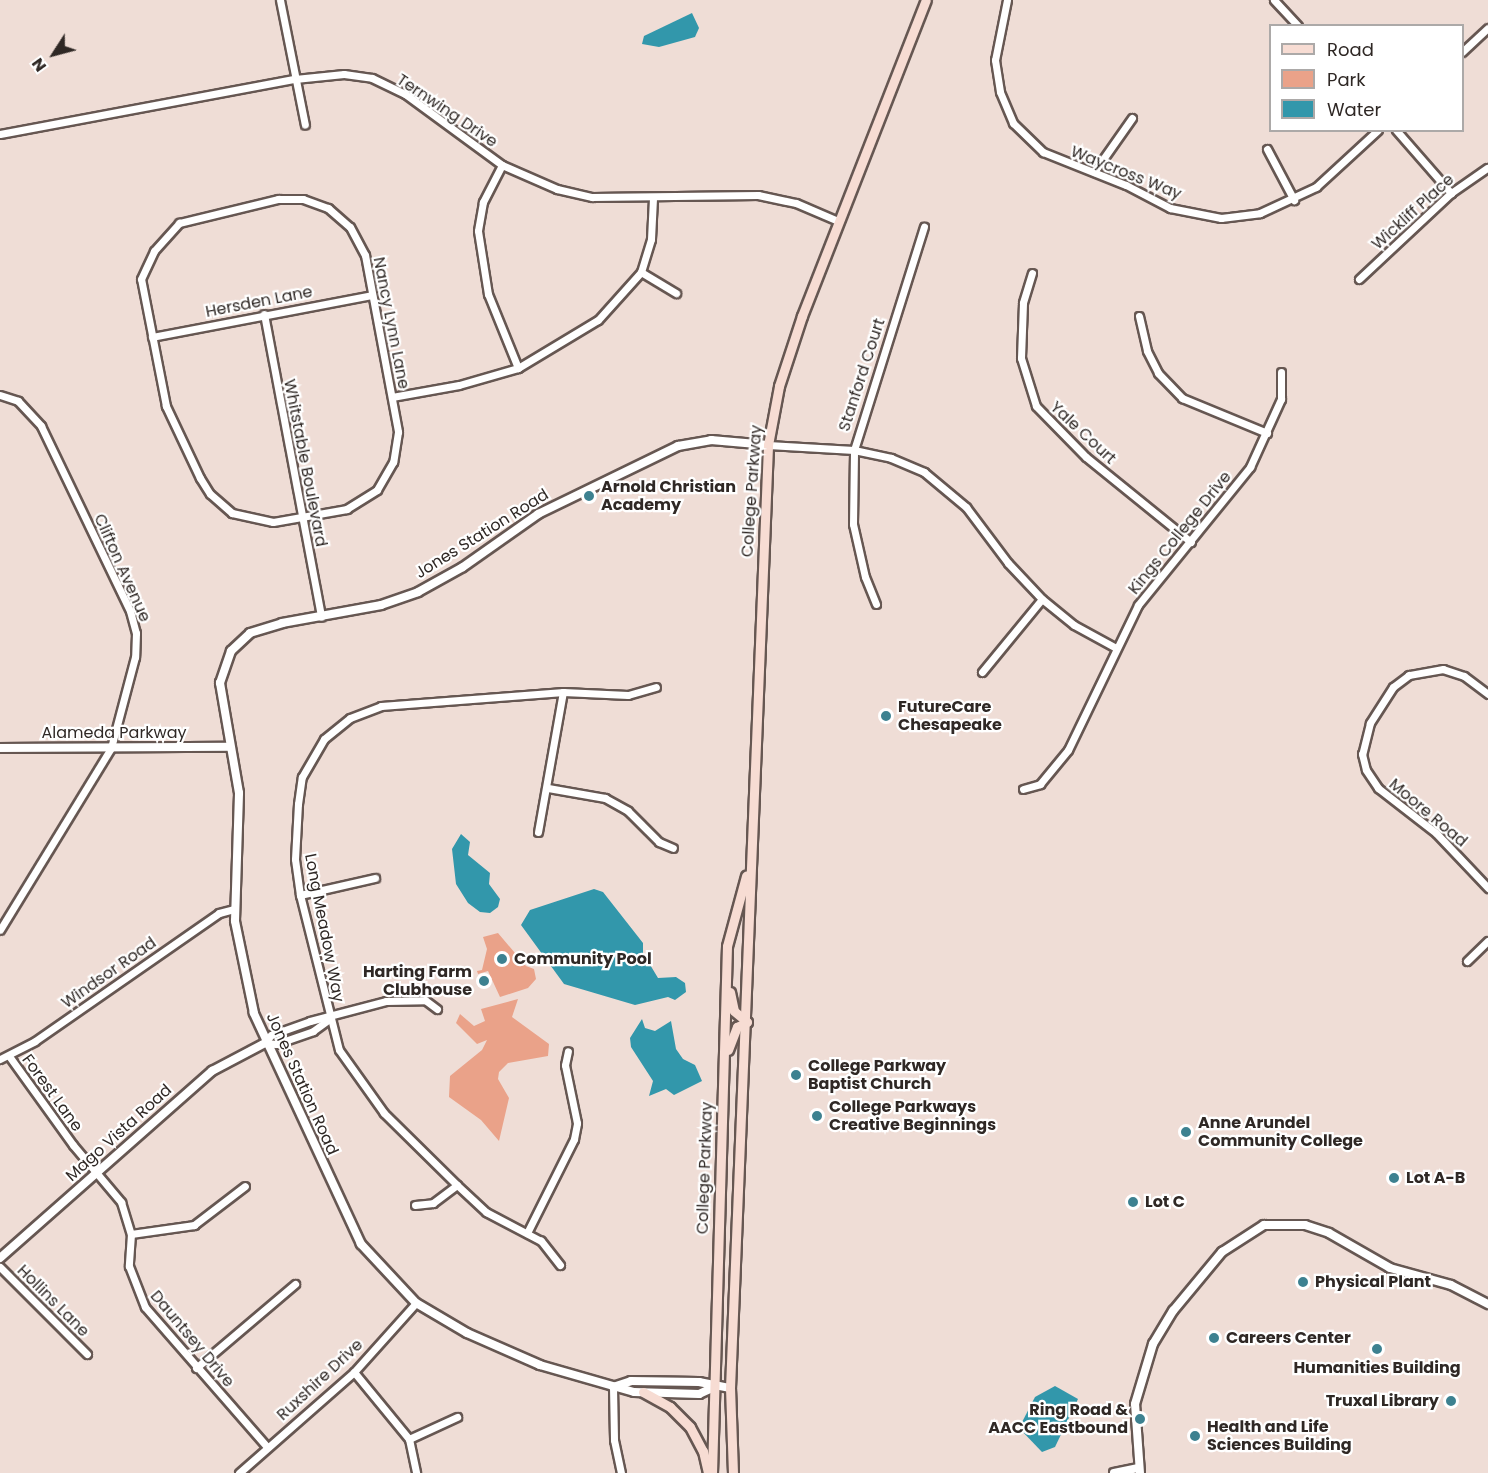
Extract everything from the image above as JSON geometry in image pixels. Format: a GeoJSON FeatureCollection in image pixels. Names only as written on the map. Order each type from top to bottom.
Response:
{"type":"FeatureCollection","features":[{"type":"Feature","properties":{"kind":"main road","name":"College Parkway"},"geometry":{"type":"LineString","coordinates":[[733,1473],[730,1388],[747,1022],[748,867],[768,445],[779,386],[837,221],[926,0]]}},
{"type":"Feature","properties":{"kind":"main road","name":"College Parkway"},"geometry":{"type":"LineString","coordinates":[[710,1473],[727,946],[748,867]]}},
{"type":"Feature","properties":{"kind":"main road"},"geometry":{"type":"LineString","coordinates":[[723,1078],[731,1036],[747,1022],[737,1015],[731,1000],[727,946]]}},
{"type":"Feature","properties":{"kind":"main road"},"geometry":{"type":"LineString","coordinates":[[643,1392],[670,1407],[690,1427],[703,1451],[710,1473]]}},
{"type":"Feature","properties":{"kind":"street"},"geometry":{"type":"LineString","coordinates":[[280,0],[305,125]]}},
{"type":"Feature","properties":{"kind":"street","name":"Waycross Way"},"geometry":{"type":"LineString","coordinates":[[1007,0],[995,60],[1005,106],[1013,123],[1043,152],[1094,172],[1170,208],[1221,218],[1260,213],[1294,200],[1316,187],[1376,132]]}},
{"type":"Feature","properties":{"kind":"street"},"geometry":{"type":"LineString","coordinates":[[1274,0],[1296,24]]}},
{"type":"Feature","properties":{"kind":"street"},"geometry":{"type":"LineString","coordinates":[[1464,50],[1488,28]]}},
{"type":"Feature","properties":{"kind":"street","name":"Ternwing Drive"},"geometry":{"type":"LineString","coordinates":[[0,134],[295,79],[344,74],[372,78],[405,94],[502,165],[557,189],[592,197],[758,195],[796,203],[837,221]]}},
{"type":"Feature","properties":{"kind":"street"},"geometry":{"type":"LineString","coordinates":[[1094,172],[1132,118]]}},
{"type":"Feature","properties":{"kind":"street"},"geometry":{"type":"LineString","coordinates":[[1398,132],[1451,193]]}},
{"type":"Feature","properties":{"kind":"street"},"geometry":{"type":"LineString","coordinates":[[1267,149],[1294,200]]}},
{"type":"Feature","properties":{"kind":"street"},"geometry":{"type":"LineString","coordinates":[[502,165],[483,202],[478,231],[488,294],[518,368]]}},
{"type":"Feature","properties":{"kind":"street","name":"Wickliff Place"},"geometry":{"type":"LineString","coordinates":[[1359,279],[1451,193],[1487,168]]}},
{"type":"Feature","properties":{"kind":"street"},"geometry":{"type":"LineString","coordinates":[[392,397],[459,385],[518,368],[598,320],[641,272],[651,239],[654,198]]}},
{"type":"Feature","properties":{"kind":"street","name":"Nancy Lynn Lane"},"geometry":{"type":"LineString","coordinates":[[278,199],[303,199],[328,208],[350,227],[365,255],[392,397],[398,432],[393,462],[377,490],[347,508],[273,522],[252,520],[232,513],[210,494],[172,422],[152,337],[141,279],[154,251],[173,230],[200,215],[278,199]]}},
{"type":"Feature","properties":{"kind":"street","name":"Stanford Court"},"geometry":{"type":"LineString","coordinates":[[876,604],[865,577],[853,524],[854,450],[924,227]]}},
{"type":"Feature","properties":{"kind":"street"},"geometry":{"type":"LineString","coordinates":[[641,272],[676,293]]}},
{"type":"Feature","properties":{"kind":"street","name":"Yale Court"},"geometry":{"type":"LineString","coordinates":[[1032,273],[1023,303],[1021,358],[1036,406],[1086,457],[1191,542]]}},
{"type":"Feature","properties":{"kind":"street","name":"Hersden Lane"},"geometry":{"type":"LineString","coordinates":[[152,337],[372,295]]}},
{"type":"Feature","properties":{"kind":"street","name":"Whitstable Boulevard"},"geometry":{"type":"LineString","coordinates":[[264,314],[321,617]]}},
{"type":"Feature","properties":{"kind":"street"},"geometry":{"type":"LineString","coordinates":[[1139,316],[1147,351],[1158,373],[1182,398],[1267,433]]}},
{"type":"Feature","properties":{"kind":"street","name":"Kings College Drive"},"geometry":{"type":"LineString","coordinates":[[1023,789],[1040,784],[1068,750],[1138,605],[1250,467],[1281,399],[1281,372]]}},
{"type":"Feature","properties":{"kind":"street","name":"Clifton Avenue"},"geometry":{"type":"LineString","coordinates":[[0,395],[18,400],[40,426],[130,611],[136,633],[135,657],[111,748],[0,930]]}},
{"type":"Feature","properties":{"kind":"street","name":"Jones Station Road"},"geometry":{"type":"LineString","coordinates":[[712,1388],[699,1394],[643,1392],[613,1387],[540,1365],[467,1333],[416,1303],[361,1244],[265,1043],[245,975],[234,909],[240,817],[220,683],[231,651],[250,633],[381,605],[418,592],[463,567],[538,514],[678,446],[711,440],[768,445]]}},
{"type":"Feature","properties":{"kind":"street"},"geometry":{"type":"LineString","coordinates":[[768,445],[854,450],[907,463],[939,482],[966,507],[1008,563],[1042,599],[1074,625],[1116,648]]}},
{"type":"Feature","properties":{"kind":"street"},"geometry":{"type":"LineString","coordinates":[[982,672],[1042,599]]}},
{"type":"Feature","properties":{"kind":"street","name":"Moore Road"},"geometry":{"type":"LineString","coordinates":[[1488,694],[1454,672],[1433,669],[1409,675],[1393,687],[1370,723],[1362,754],[1366,770],[1378,788],[1436,834],[1488,888]]}},
{"type":"Feature","properties":{"kind":"street","name":"Long Meadow Way"},"geometry":{"type":"LineString","coordinates":[[560,1265],[541,1240],[486,1212],[457,1185],[384,1113],[356,1077],[339,1050],[329,1019],[300,895],[295,859],[302,777],[312,756],[340,724],[381,706],[563,692],[628,695],[656,687]]}},
{"type":"Feature","properties":{"kind":"street"},"geometry":{"type":"LineString","coordinates":[[538,832],[548,788],[563,692]]}},
{"type":"Feature","properties":{"kind":"street","name":"Alameda Parkway"},"geometry":{"type":"LineString","coordinates":[[0,748],[229,747]]}},
{"type":"Feature","properties":{"kind":"street"},"geometry":{"type":"LineString","coordinates":[[548,788],[605,798],[628,811],[659,842],[673,848]]}},
{"type":"Feature","properties":{"kind":"street"},"geometry":{"type":"LineString","coordinates":[[300,895],[375,878]]}},
{"type":"Feature","properties":{"kind":"street","name":"Windsor Road"},"geometry":{"type":"LineString","coordinates":[[0,1059],[9,1056],[219,913],[234,909]]}},
{"type":"Feature","properties":{"kind":"street"},"geometry":{"type":"LineString","coordinates":[[1467,961],[1488,941]]}},
{"type":"Feature","properties":{"kind":"street"},"geometry":{"type":"LineString","coordinates":[[265,1043],[276,1044],[313,1031],[329,1019],[408,998],[425,1000],[437,1009]]}},
{"type":"Feature","properties":{"kind":"street","name":"Mago Vista Road"},"geometry":{"type":"LineString","coordinates":[[0,1258],[212,1071],[265,1043]]}},
{"type":"Feature","properties":{"kind":"street"},"geometry":{"type":"LineString","coordinates":[[527,1233],[574,1139],[577,1123],[565,1065],[568,1051]]}},
{"type":"Feature","properties":{"kind":"street","name":"Forest Lane"},"geometry":{"type":"LineString","coordinates":[[9,1056],[97,1173]]}},
{"type":"Feature","properties":{"kind":"street","name":"Dauntsey Drive"},"geometry":{"type":"LineString","coordinates":[[97,1173],[121,1202],[131,1234],[129,1266],[137,1294],[196,1368],[267,1447]]}},
{"type":"Feature","properties":{"kind":"street"},"geometry":{"type":"LineString","coordinates":[[415,1205],[433,1203],[457,1185]]}},
{"type":"Feature","properties":{"kind":"street"},"geometry":{"type":"LineString","coordinates":[[131,1234],[194,1225],[245,1186]]}},
{"type":"Feature","properties":{"kind":"street"},"geometry":{"type":"LineString","coordinates":[[1114,1473],[1139,1470],[1135,1404],[1153,1344],[1173,1311],[1222,1252],[1264,1225],[1305,1225],[1329,1233],[1390,1268],[1452,1285],[1488,1304]]}},
{"type":"Feature","properties":{"kind":"street","name":"Hollins Lane"},"geometry":{"type":"LineString","coordinates":[[0,1267],[87,1354]]}},
{"type":"Feature","properties":{"kind":"street"},"geometry":{"type":"LineString","coordinates":[[196,1368],[295,1284]]}},
{"type":"Feature","properties":{"kind":"street","name":"Ruxshire Drive"},"geometry":{"type":"LineString","coordinates":[[239,1473],[354,1372],[416,1303]]}},
{"type":"Feature","properties":{"kind":"street"},"geometry":{"type":"LineString","coordinates":[[354,1372],[409,1439],[416,1473]]}},
{"type":"Feature","properties":{"kind":"street","name":"Jones Station Road"},"geometry":{"type":"LineString","coordinates":[[613,1387],[631,1381],[699,1382],[712,1388],[730,1388]]}},
{"type":"Feature","properties":{"kind":"street"},"geometry":{"type":"LineString","coordinates":[[613,1387],[614,1440],[621,1473]]}},
{"type":"Feature","properties":{"kind":"street"},"geometry":{"type":"LineString","coordinates":[[409,1439],[457,1417]]}},
{"type":"Feature","properties":{"kind":"green space","name":"Community Pool"},"geometry":{"type":"Polygon","coordinates":[[[498,933],[526,966],[534,969],[536,979],[528,988],[500,997],[488,971],[478,974],[477,971],[482,970],[487,949],[483,937],[498,933]]]}},
{"type":"Feature","properties":{"kind":"green space"},"geometry":{"type":"Polygon","coordinates":[[[518,999],[512,1017],[549,1044],[548,1056],[508,1063],[499,1072],[498,1079],[509,1098],[499,1141],[481,1120],[449,1097],[450,1076],[482,1050],[487,1040],[477,1044],[456,1023],[460,1014],[474,1026],[485,1021],[481,1009],[518,999]]]}},
{"type":"Feature","properties":{"kind":"water"},"geometry":{"type":"Polygon","coordinates":[[[692,13],[699,28],[695,37],[659,47],[642,44],[644,36],[692,13]]]}},
{"type":"Feature","properties":{"kind":"water"},"geometry":{"type":"Polygon","coordinates":[[[461,834],[470,842],[468,855],[490,873],[489,884],[500,899],[498,907],[490,913],[480,912],[468,903],[456,884],[452,849],[461,834]]]}},
{"type":"Feature","properties":{"kind":"water"},"geometry":{"type":"Polygon","coordinates":[[[594,889],[603,892],[643,943],[643,953],[658,978],[676,977],[685,983],[686,992],[675,1000],[668,997],[635,1005],[564,984],[521,925],[530,910],[594,889]]]}},
{"type":"Feature","properties":{"kind":"water"},"geometry":{"type":"Polygon","coordinates":[[[642,1019],[645,1028],[655,1031],[671,1021],[676,1049],[683,1059],[695,1065],[702,1081],[674,1095],[666,1089],[649,1096],[653,1081],[631,1047],[630,1038],[642,1019]]]}},
{"type":"Feature","properties":{"kind":"water"},"geometry":{"type":"Polygon","coordinates":[[[1055,1386],[1078,1399],[1055,1447],[1042,1452],[1019,1428],[1035,1397],[1055,1386]]]}},
{"type":"Feature","properties":{"kind":"place","name":"Arnold Christian Academy"},"geometry":{"type":"Point","coordinates":[589,496]}},
{"type":"Feature","properties":{"kind":"place","name":"FutureCare Chesapeake"},"geometry":{"type":"Point","coordinates":[886,716]}},
{"type":"Feature","properties":{"kind":"place","name":"Community Pool"},"geometry":{"type":"Point","coordinates":[502,959]}},
{"type":"Feature","properties":{"kind":"place","name":"Harting Farm Clubhouse"},"geometry":{"type":"Point","coordinates":[484,981]}},
{"type":"Feature","properties":{"kind":"place","name":"College Parkway Baptist Church"},"geometry":{"type":"Point","coordinates":[796,1075]}},
{"type":"Feature","properties":{"kind":"place","name":"College Parkways Creative Beginnings"},"geometry":{"type":"Point","coordinates":[817,1116]}},
{"type":"Feature","properties":{"kind":"place","name":"Anne Arundel Community College"},"geometry":{"type":"Point","coordinates":[1186,1132]}},
{"type":"Feature","properties":{"kind":"place","name":"Lot A-B"},"geometry":{"type":"Point","coordinates":[1394,1178]}},
{"type":"Feature","properties":{"kind":"place","name":"Lot C"},"geometry":{"type":"Point","coordinates":[1133,1202]}},
{"type":"Feature","properties":{"kind":"place","name":"Physical Plant"},"geometry":{"type":"Point","coordinates":[1303,1282]}},
{"type":"Feature","properties":{"kind":"place","name":"Careers Center"},"geometry":{"type":"Point","coordinates":[1214,1338]}},
{"type":"Feature","properties":{"kind":"place","name":"Humanities Building"},"geometry":{"type":"Point","coordinates":[1377,1349]}},
{"type":"Feature","properties":{"kind":"place","name":"Truxal Library"},"geometry":{"type":"Point","coordinates":[1451,1401]}},
{"type":"Feature","properties":{"kind":"place","name":"Ring Road & AACC Eastbound"},"geometry":{"type":"Point","coordinates":[1140,1419]}},
{"type":"Feature","properties":{"kind":"place","name":"Health and Life Sciences Building"},"geometry":{"type":"Point","coordinates":[1195,1436]}}]}
